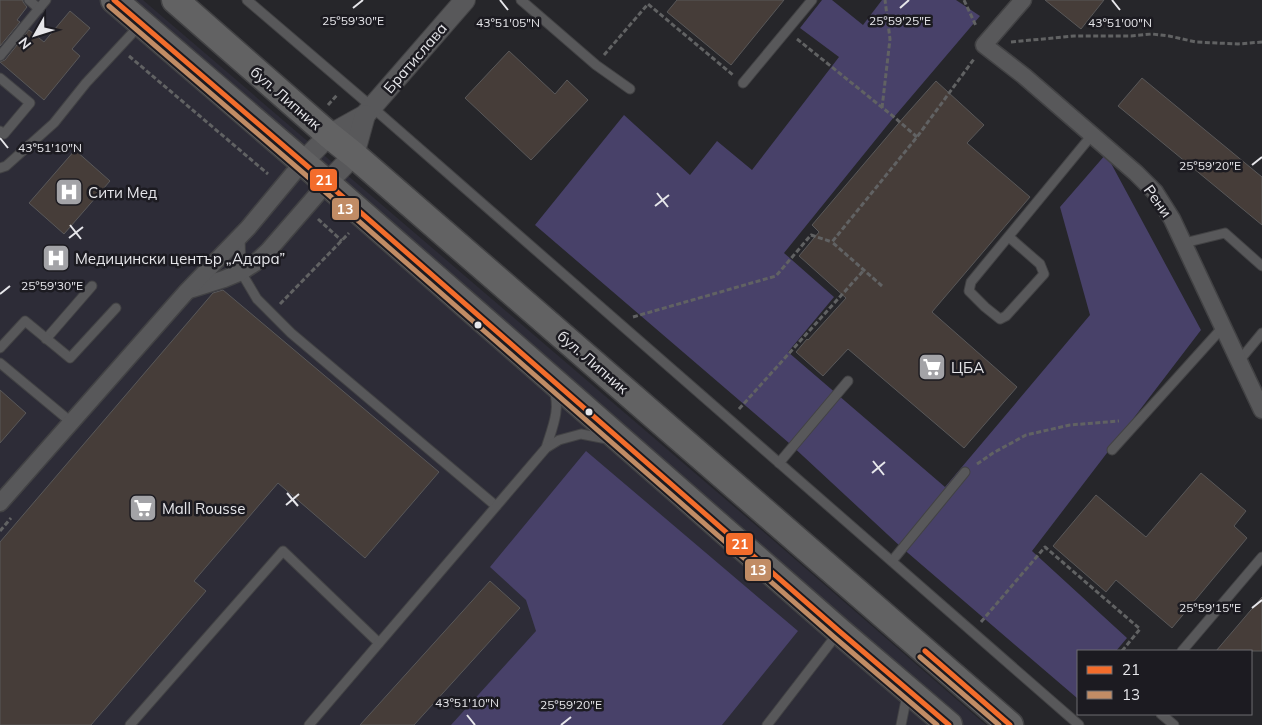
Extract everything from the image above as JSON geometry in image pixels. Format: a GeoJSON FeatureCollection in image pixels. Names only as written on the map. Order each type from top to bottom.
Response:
{"type":"FeatureCollection","features":[{"type":"Feature","properties":{"kind":"main road"},"geometry":{"type":"LineString","coordinates":[[114,0],[949,725]]}},
{"type":"Feature","properties":{"kind":"main road","name":"бул. Липник"},"geometry":{"type":"LineString","coordinates":[[175,0],[1010,725]]}},
{"type":"Feature","properties":{"kind":"street","name":"Братислава"},"geometry":{"type":"LineString","coordinates":[[368,111],[466,0]]}},
{"type":"Feature","properties":{"kind":"street"},"geometry":{"type":"LineString","coordinates":[[984,45],[1023,0]]}},
{"type":"Feature","properties":{"kind":"street","name":"Рени"},"geometry":{"type":"LineString","coordinates":[[984,45],[1024,76],[1136,173],[1155,192],[1184,243],[1262,410]]}},
{"type":"Feature","properties":{"kind":"street"},"geometry":{"type":"LineString","coordinates":[[0,503],[187,291],[248,228],[302,163],[329,135],[368,111]]}},
{"type":"Feature","properties":{"kind":"street"},"geometry":{"type":"LineString","coordinates":[[187,291],[242,272],[256,263],[354,155],[368,111]]}},
{"type":"Feature","properties":{"kind":"lane"},"geometry":{"type":"LineString","coordinates":[[29,0],[39,9]]}},
{"type":"Feature","properties":{"kind":"lane"},"geometry":{"type":"LineString","coordinates":[[0,56],[46,0]]}},
{"type":"Feature","properties":{"kind":"lane"},"geometry":{"type":"LineString","coordinates":[[247,0],[368,111],[618,322],[1079,725]]}},
{"type":"Feature","properties":{"kind":"lane"},"geometry":{"type":"LineString","coordinates":[[521,0],[596,65],[630,89]]}},
{"type":"Feature","properties":{"kind":"lane"},"geometry":{"type":"LineString","coordinates":[[743,83],[812,0]]}},
{"type":"Feature","properties":{"kind":"lane"},"geometry":{"type":"LineString","coordinates":[[0,168],[6,166],[54,123],[86,83],[142,24]]}},
{"type":"Feature","properties":{"kind":"lane"},"geometry":{"type":"LineString","coordinates":[[0,78],[30,103],[4,134],[0,131]]}},
{"type":"Feature","properties":{"kind":"lane"},"geometry":{"type":"LineString","coordinates":[[1008,237],[1040,264],[1044,274],[1006,316],[1000,319],[969,291],[971,282],[1008,237],[1092,136]]}},
{"type":"Feature","properties":{"kind":"lane"},"geometry":{"type":"LineString","coordinates":[[248,228],[240,238],[242,272],[257,299],[291,333],[496,506]]}},
{"type":"Feature","properties":{"kind":"lane"},"geometry":{"type":"LineString","coordinates":[[1184,243],[1225,233],[1262,266]]}},
{"type":"Feature","properties":{"kind":"lane"},"geometry":{"type":"LineString","coordinates":[[46,339],[92,286]]}},
{"type":"Feature","properties":{"kind":"lane"},"geometry":{"type":"LineString","coordinates":[[0,348],[25,321],[70,358],[116,308]]}},
{"type":"Feature","properties":{"kind":"lane"},"geometry":{"type":"LineString","coordinates":[[1112,450],[1223,327]]}},
{"type":"Feature","properties":{"kind":"lane"},"geometry":{"type":"LineString","coordinates":[[1239,360],[1262,333]]}},
{"type":"Feature","properties":{"kind":"lane"},"geometry":{"type":"LineString","coordinates":[[0,363],[71,422]]}},
{"type":"Feature","properties":{"kind":"lane"},"geometry":{"type":"LineString","coordinates":[[543,371],[555,394],[556,416],[546,448]]}},
{"type":"Feature","properties":{"kind":"lane"},"geometry":{"type":"LineString","coordinates":[[779,463],[848,381]]}},
{"type":"Feature","properties":{"kind":"lane"},"geometry":{"type":"LineString","coordinates":[[309,725],[546,448],[559,440],[581,434],[624,442]]}},
{"type":"Feature","properties":{"kind":"lane"},"geometry":{"type":"LineString","coordinates":[[892,562],[965,472]]}},
{"type":"Feature","properties":{"kind":"lane"},"geometry":{"type":"LineString","coordinates":[[130,725],[283,551],[380,643]]}},
{"type":"Feature","properties":{"kind":"lane"},"geometry":{"type":"LineString","coordinates":[[1183,650],[1262,557]]}},
{"type":"Feature","properties":{"kind":"lane"},"geometry":{"type":"LineString","coordinates":[[767,725],[839,631]]}},
{"type":"Feature","properties":{"kind":"lane"},"geometry":{"type":"LineString","coordinates":[[901,725],[908,690]]}},
{"type":"Feature","properties":{"kind":"lane"},"geometry":{"type":"LineString","coordinates":[[1162,715],[1174,725]]}},
{"type":"Feature","properties":{"kind":"path"},"geometry":{"type":"LineString","coordinates":[[882,108],[890,39],[885,0]]}},
{"type":"Feature","properties":{"kind":"path"},"geometry":{"type":"LineString","coordinates":[[964,0],[984,45]]}},
{"type":"Feature","properties":{"kind":"path"},"geometry":{"type":"LineString","coordinates":[[596,65],[648,4],[743,83]]}},
{"type":"Feature","properties":{"kind":"path"},"geometry":{"type":"LineString","coordinates":[[787,30],[917,136]]}},
{"type":"Feature","properties":{"kind":"path"},"geometry":{"type":"LineString","coordinates":[[832,242],[917,136],[984,45],[1074,36],[1152,34],[1196,42],[1238,44],[1262,42]]}},
{"type":"Feature","properties":{"kind":"path"},"geometry":{"type":"LineString","coordinates":[[119,48],[268,174]]}},
{"type":"Feature","properties":{"kind":"path"},"geometry":{"type":"LineString","coordinates":[[306,208],[342,241]]}},
{"type":"Feature","properties":{"kind":"path"},"geometry":{"type":"LineString","coordinates":[[271,313],[342,241],[363,215]]}},
{"type":"Feature","properties":{"kind":"path"},"geometry":{"type":"LineString","coordinates":[[618,322],[776,276],[812,235],[832,242],[882,286]]}},
{"type":"Feature","properties":{"kind":"path"},"geometry":{"type":"LineString","coordinates":[[730,420],[864,270]]}},
{"type":"Feature","properties":{"kind":"path"},"geometry":{"type":"LineString","coordinates":[[965,472],[993,453],[1026,435],[1070,425],[1140,419]]}},
{"type":"Feature","properties":{"kind":"path"},"geometry":{"type":"LineString","coordinates":[[972,632],[1045,547],[1140,630],[1123,650]]}},
{"type":"Feature","properties":{"kind":"shaded area"},"geometry":{"type":"Polygon","coordinates":[[[0,0],[143,0],[986,725],[0,725],[0,0]]]}},
{"type":"Feature","properties":{"kind":"shaded area"},"geometry":{"type":"Polygon","coordinates":[[[822,0],[832,0],[863,25],[882,0],[956,0],[980,16],[894,117],[784,253],[834,297],[788,352],[945,487],[1090,315],[1060,207],[1106,154],[1201,330],[1032,551],[1127,638],[1117,650],[1077,650],[1077,698],[901,547],[789,443],[535,225],[624,115],[690,175],[717,141],[752,170],[839,57],[800,28],[822,0]]]}},
{"type":"Feature","properties":{"kind":"shaded area"},"geometry":{"type":"Polygon","coordinates":[[[586,451],[798,631],[722,725],[451,725],[536,631],[526,600],[490,567],[586,451]]]}},
{"type":"Feature","properties":{"kind":"building"},"geometry":{"type":"Polygon","coordinates":[[[0,0],[23,0],[27,7],[17,20],[20,22],[0,46],[0,0]]]}},
{"type":"Feature","properties":{"kind":"building"},"geometry":{"type":"Polygon","coordinates":[[[677,0],[784,0],[731,65],[667,12],[677,0]]]}},
{"type":"Feature","properties":{"kind":"building"},"geometry":{"type":"Polygon","coordinates":[[[1045,0],[1104,0],[1081,29],[1045,0]]]}},
{"type":"Feature","properties":{"kind":"building"},"geometry":{"type":"Polygon","coordinates":[[[70,11],[90,28],[72,49],[80,56],[44,100],[0,62],[5,60],[29,30],[44,42],[70,11]]]}},
{"type":"Feature","properties":{"kind":"building"},"geometry":{"type":"Polygon","coordinates":[[[509,51],[555,94],[567,80],[588,100],[531,160],[465,98],[509,51]]]}},
{"type":"Feature","properties":{"kind":"building"},"geometry":{"type":"Polygon","coordinates":[[[1142,78],[1262,177],[1262,225],[1118,106],[1142,78]]]}},
{"type":"Feature","properties":{"kind":"building"},"geometry":{"type":"Polygon","coordinates":[[[936,81],[984,125],[967,143],[1030,197],[932,312],[1017,387],[964,448],[848,349],[823,376],[796,352],[846,298],[799,256],[819,232],[812,225],[936,81]]]}},
{"type":"Feature","properties":{"kind":"building","name":"Сити Мед"},"geometry":{"type":"Polygon","coordinates":[[[75,150],[110,181],[64,234],[29,203],[75,150]]]}},
{"type":"Feature","properties":{"kind":"building","name":"Mall Rousse"},"geometry":{"type":"Polygon","coordinates":[[[223,290],[439,472],[365,558],[278,483],[194,581],[206,591],[91,725],[0,725],[0,542],[213,293],[223,290]]]}},
{"type":"Feature","properties":{"kind":"building"},"geometry":{"type":"Polygon","coordinates":[[[0,390],[26,413],[0,443],[0,390]]]}},
{"type":"Feature","properties":{"kind":"building"},"geometry":{"type":"Polygon","coordinates":[[[1201,473],[1246,511],[1234,526],[1247,538],[1172,628],[1116,580],[1106,592],[1053,546],[1096,495],[1146,537],[1201,473]]]}},
{"type":"Feature","properties":{"kind":"building"},"geometry":{"type":"Polygon","coordinates":[[[490,581],[520,608],[414,725],[360,725],[490,581]]]}},
{"type":"Feature","properties":{"kind":"building"},"geometry":{"type":"Polygon","coordinates":[[[1262,597],[1262,651],[1217,650],[1262,597]]]}},
{"type":"Feature","properties":{"kind":"transit line","name":"21"},"geometry":{"type":"LineString","coordinates":[[114,0],[949,725]]}},
{"type":"Feature","properties":{"kind":"transit line","name":"13"},"geometry":{"type":"LineString","coordinates":[[109,6],[937,725]]}},
{"type":"Feature","properties":{"kind":"transit line","name":"21"},"geometry":{"type":"LineString","coordinates":[[925,651],[1010,725]]}},
{"type":"Feature","properties":{"kind":"transit line","name":"13"},"geometry":{"type":"LineString","coordinates":[[920,657],[999,725]]}},
{"type":"Feature","properties":{"kind":"place","name":"Сити Мед"},"geometry":{"type":"Point","coordinates":[69,192]}},
{"type":"Feature","properties":{"kind":"place","name":"Медицински център „Адара”"},"geometry":{"type":"Point","coordinates":[56,258]}},
{"type":"Feature","properties":{"kind":"place","name":"ЦБА"},"geometry":{"type":"Point","coordinates":[932,367]}},
{"type":"Feature","properties":{"kind":"place","name":"Mall Rousse"},"geometry":{"type":"Point","coordinates":[143,508]}}]}
